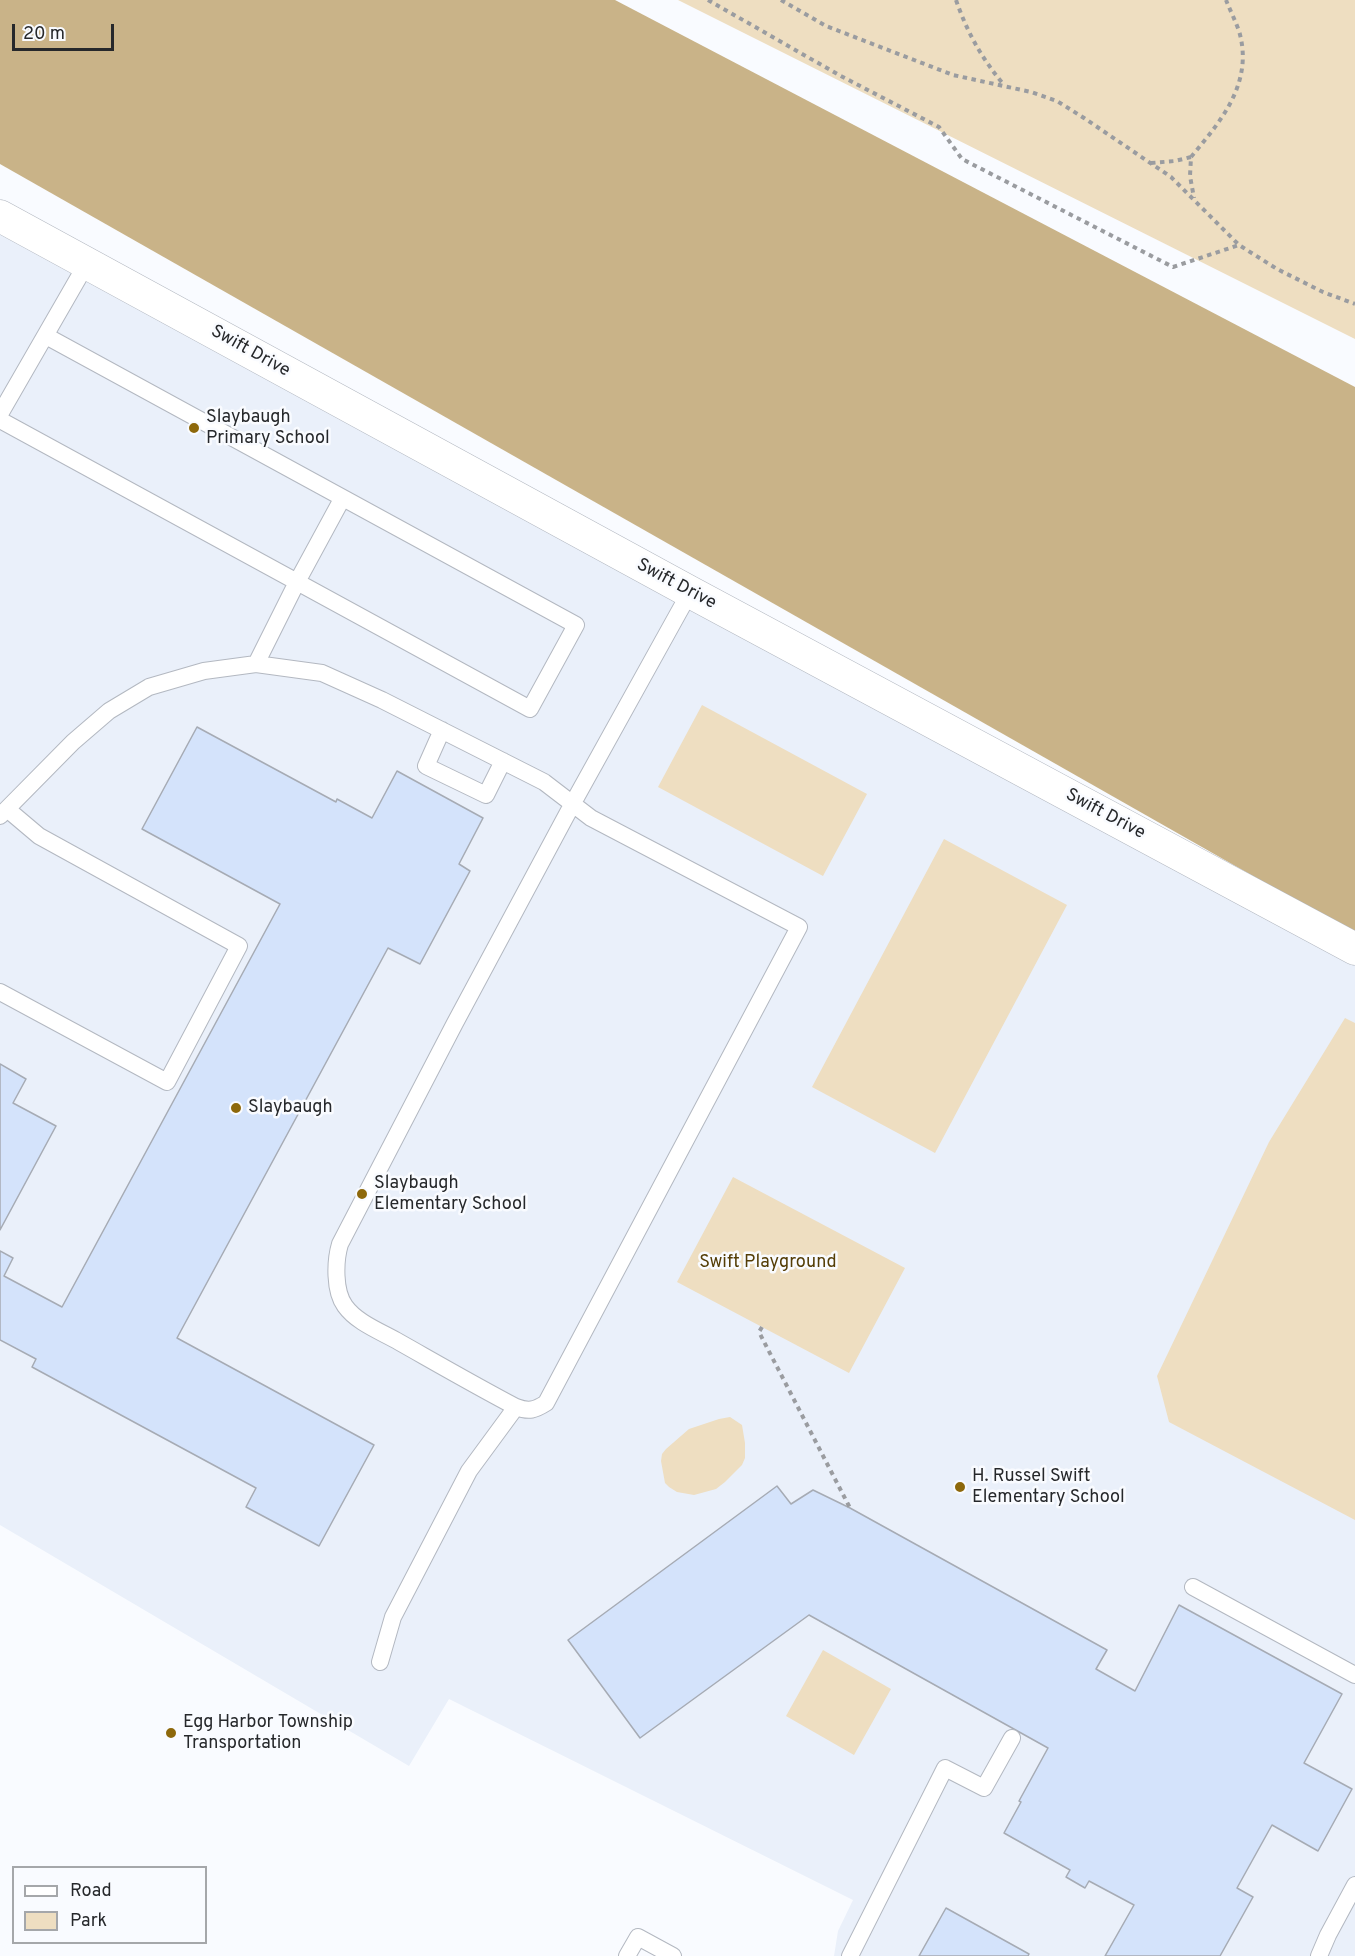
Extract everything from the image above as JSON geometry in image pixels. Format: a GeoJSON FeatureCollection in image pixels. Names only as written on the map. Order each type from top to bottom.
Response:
{"type":"FeatureCollection","features":[{"type":"Feature","properties":{"kind":"street","name":"Swift Drive"},"geometry":{"type":"LineString","coordinates":[[0,216],[690,592],[1355,950]]}},
{"type":"Feature","properties":{"kind":"lane"},"geometry":{"type":"LineString","coordinates":[[0,414],[87,263]]}},
{"type":"Feature","properties":{"kind":"lane"},"geometry":{"type":"LineString","coordinates":[[0,420],[530,709],[576,625],[46,336]]}},
{"type":"Feature","properties":{"kind":"lane"},"geometry":{"type":"LineString","coordinates":[[256,664],[342,499]]}},
{"type":"Feature","properties":{"kind":"lane"},"geometry":{"type":"LineString","coordinates":[[0,992],[167,1082],[239,946],[39,836],[4,812],[94,723],[109,711],[149,687],[204,671],[256,664],[322,673],[382,700],[544,782],[573,803],[591,818],[799,927],[546,1403],[536,1409],[527,1411],[516,1407],[444,1369],[360,1320],[346,1307],[340,1296],[336,1258],[340,1244],[444,1044],[573,803],[690,592]]}},
{"type":"Feature","properties":{"kind":"lane"},"geometry":{"type":"LineString","coordinates":[[442,730],[426,766],[486,795],[503,761]]}},
{"type":"Feature","properties":{"kind":"lane"},"geometry":{"type":"LineString","coordinates":[[380,1662],[393,1617],[469,1471],[516,1407]]}},
{"type":"Feature","properties":{"kind":"lane"},"geometry":{"type":"LineString","coordinates":[[1193,1587],[1355,1675]]}},
{"type":"Feature","properties":{"kind":"lane"},"geometry":{"type":"LineString","coordinates":[[850,1956],[945,1768],[984,1788],[1012,1738]]}},
{"type":"Feature","properties":{"kind":"lane"},"geometry":{"type":"LineString","coordinates":[[1319,1956],[1355,1885]]}},
{"type":"Feature","properties":{"kind":"lane"},"geometry":{"type":"LineString","coordinates":[[627,1956],[638,1937],[673,1956]]}},
{"type":"Feature","properties":{"kind":"path"},"geometry":{"type":"LineString","coordinates":[[708,0],[839,75],[939,127],[962,159],[1173,267],[1239,245]]}},
{"type":"Feature","properties":{"kind":"path"},"geometry":{"type":"LineString","coordinates":[[781,0],[826,26],[953,75],[1031,92],[1057,101],[1171,177],[1239,245],[1276,270],[1355,304]]}},
{"type":"Feature","properties":{"kind":"path"},"geometry":{"type":"LineString","coordinates":[[956,0],[975,45],[1005,86]]}},
{"type":"Feature","properties":{"kind":"path"},"geometry":{"type":"LineString","coordinates":[[1150,163],[1191,157],[1228,110],[1240,79],[1242,56],[1239,32],[1226,0]]}},
{"type":"Feature","properties":{"kind":"path"},"geometry":{"type":"LineString","coordinates":[[1191,157],[1194,199]]}},
{"type":"Feature","properties":{"kind":"path"},"geometry":{"type":"LineString","coordinates":[[762,1327],[759,1332],[850,1508]]}},
{"type":"Feature","properties":{"kind":"shaded area"},"geometry":{"type":"Polygon","coordinates":[[[0,0],[615,0],[1355,387],[1355,934],[0,164],[0,0]]]}},
{"type":"Feature","properties":{"kind":"shaded area"},"geometry":{"type":"Polygon","coordinates":[[[0,203],[1355,949],[1355,1956],[834,1956],[838,1931],[853,1900],[449,1699],[409,1766],[0,1525],[0,203]]]}},
{"type":"Feature","properties":{"kind":"green space"},"geometry":{"type":"Polygon","coordinates":[[[678,0],[1355,0],[1355,339],[678,0]]]}},
{"type":"Feature","properties":{"kind":"green space"},"geometry":{"type":"Polygon","coordinates":[[[702,705],[867,794],[823,876],[658,787],[702,705]]]}},
{"type":"Feature","properties":{"kind":"green space"},"geometry":{"type":"Polygon","coordinates":[[[944,839],[1067,905],[935,1153],[812,1087],[944,839]]]}},
{"type":"Feature","properties":{"kind":"green space"},"geometry":{"type":"Polygon","coordinates":[[[1345,1018],[1355,1023],[1355,1520],[1169,1422],[1157,1376],[1269,1142],[1345,1018]]]}},
{"type":"Feature","properties":{"kind":"green space","name":"Swift Playground"},"geometry":{"type":"Polygon","coordinates":[[[733,1177],[905,1268],[849,1373],[677,1282],[733,1177]]]}},
{"type":"Feature","properties":{"kind":"green space"},"geometry":{"type":"Polygon","coordinates":[[[730,1417],[742,1425],[745,1458],[742,1465],[716,1489],[694,1495],[677,1492],[669,1487],[665,1483],[661,1461],[666,1449],[689,1429],[730,1417]]]}},
{"type":"Feature","properties":{"kind":"green space"},"geometry":{"type":"Polygon","coordinates":[[[823,1650],[891,1689],[854,1755],[786,1716],[823,1650]]]}},
{"type":"Feature","properties":{"kind":"building","name":"Slaybaugh"},"geometry":{"type":"Polygon","coordinates":[[[197,727],[336,802],[337,799],[372,818],[397,771],[483,818],[459,864],[470,871],[420,964],[388,948],[177,1338],[374,1445],[319,1546],[246,1507],[256,1488],[32,1367],[36,1359],[0,1340],[0,1251],[13,1258],[4,1276],[62,1307],[280,904],[142,829],[197,727]]]}},
{"type":"Feature","properties":{"kind":"building"},"geometry":{"type":"Polygon","coordinates":[[[0,1064],[26,1079],[13,1103],[56,1126],[0,1230],[0,1064]]]}},
{"type":"Feature","properties":{"kind":"building"},"geometry":{"type":"Polygon","coordinates":[[[777,1486],[791,1504],[813,1490],[850,1508],[1107,1650],[1096,1669],[1135,1691],[1179,1605],[1342,1694],[1304,1763],[1352,1789],[1318,1851],[1272,1825],[1237,1888],[1253,1897],[1220,1956],[1105,1956],[1134,1905],[1089,1881],[1085,1888],[1066,1877],[1070,1870],[1004,1833],[1048,1748],[809,1615],[640,1738],[568,1640],[777,1486]]]}},
{"type":"Feature","properties":{"kind":"building"},"geometry":{"type":"Polygon","coordinates":[[[946,1908],[1029,1954],[1028,1956],[919,1956],[946,1908]]]}},
{"type":"Feature","properties":{"kind":"place","name":"Slaybaugh Primary School"},"geometry":{"type":"Point","coordinates":[194,428]}},
{"type":"Feature","properties":{"kind":"place","name":"Slaybaugh"},"geometry":{"type":"Point","coordinates":[236,1108]}},
{"type":"Feature","properties":{"kind":"place","name":"Slaybaugh Elementary School"},"geometry":{"type":"Point","coordinates":[362,1194]}},
{"type":"Feature","properties":{"kind":"place","name":"H. Russel Swift Elementary School"},"geometry":{"type":"Point","coordinates":[960,1487]}},
{"type":"Feature","properties":{"kind":"place","name":"Egg Harbor Township Transportation"},"geometry":{"type":"Point","coordinates":[171,1733]}}]}
